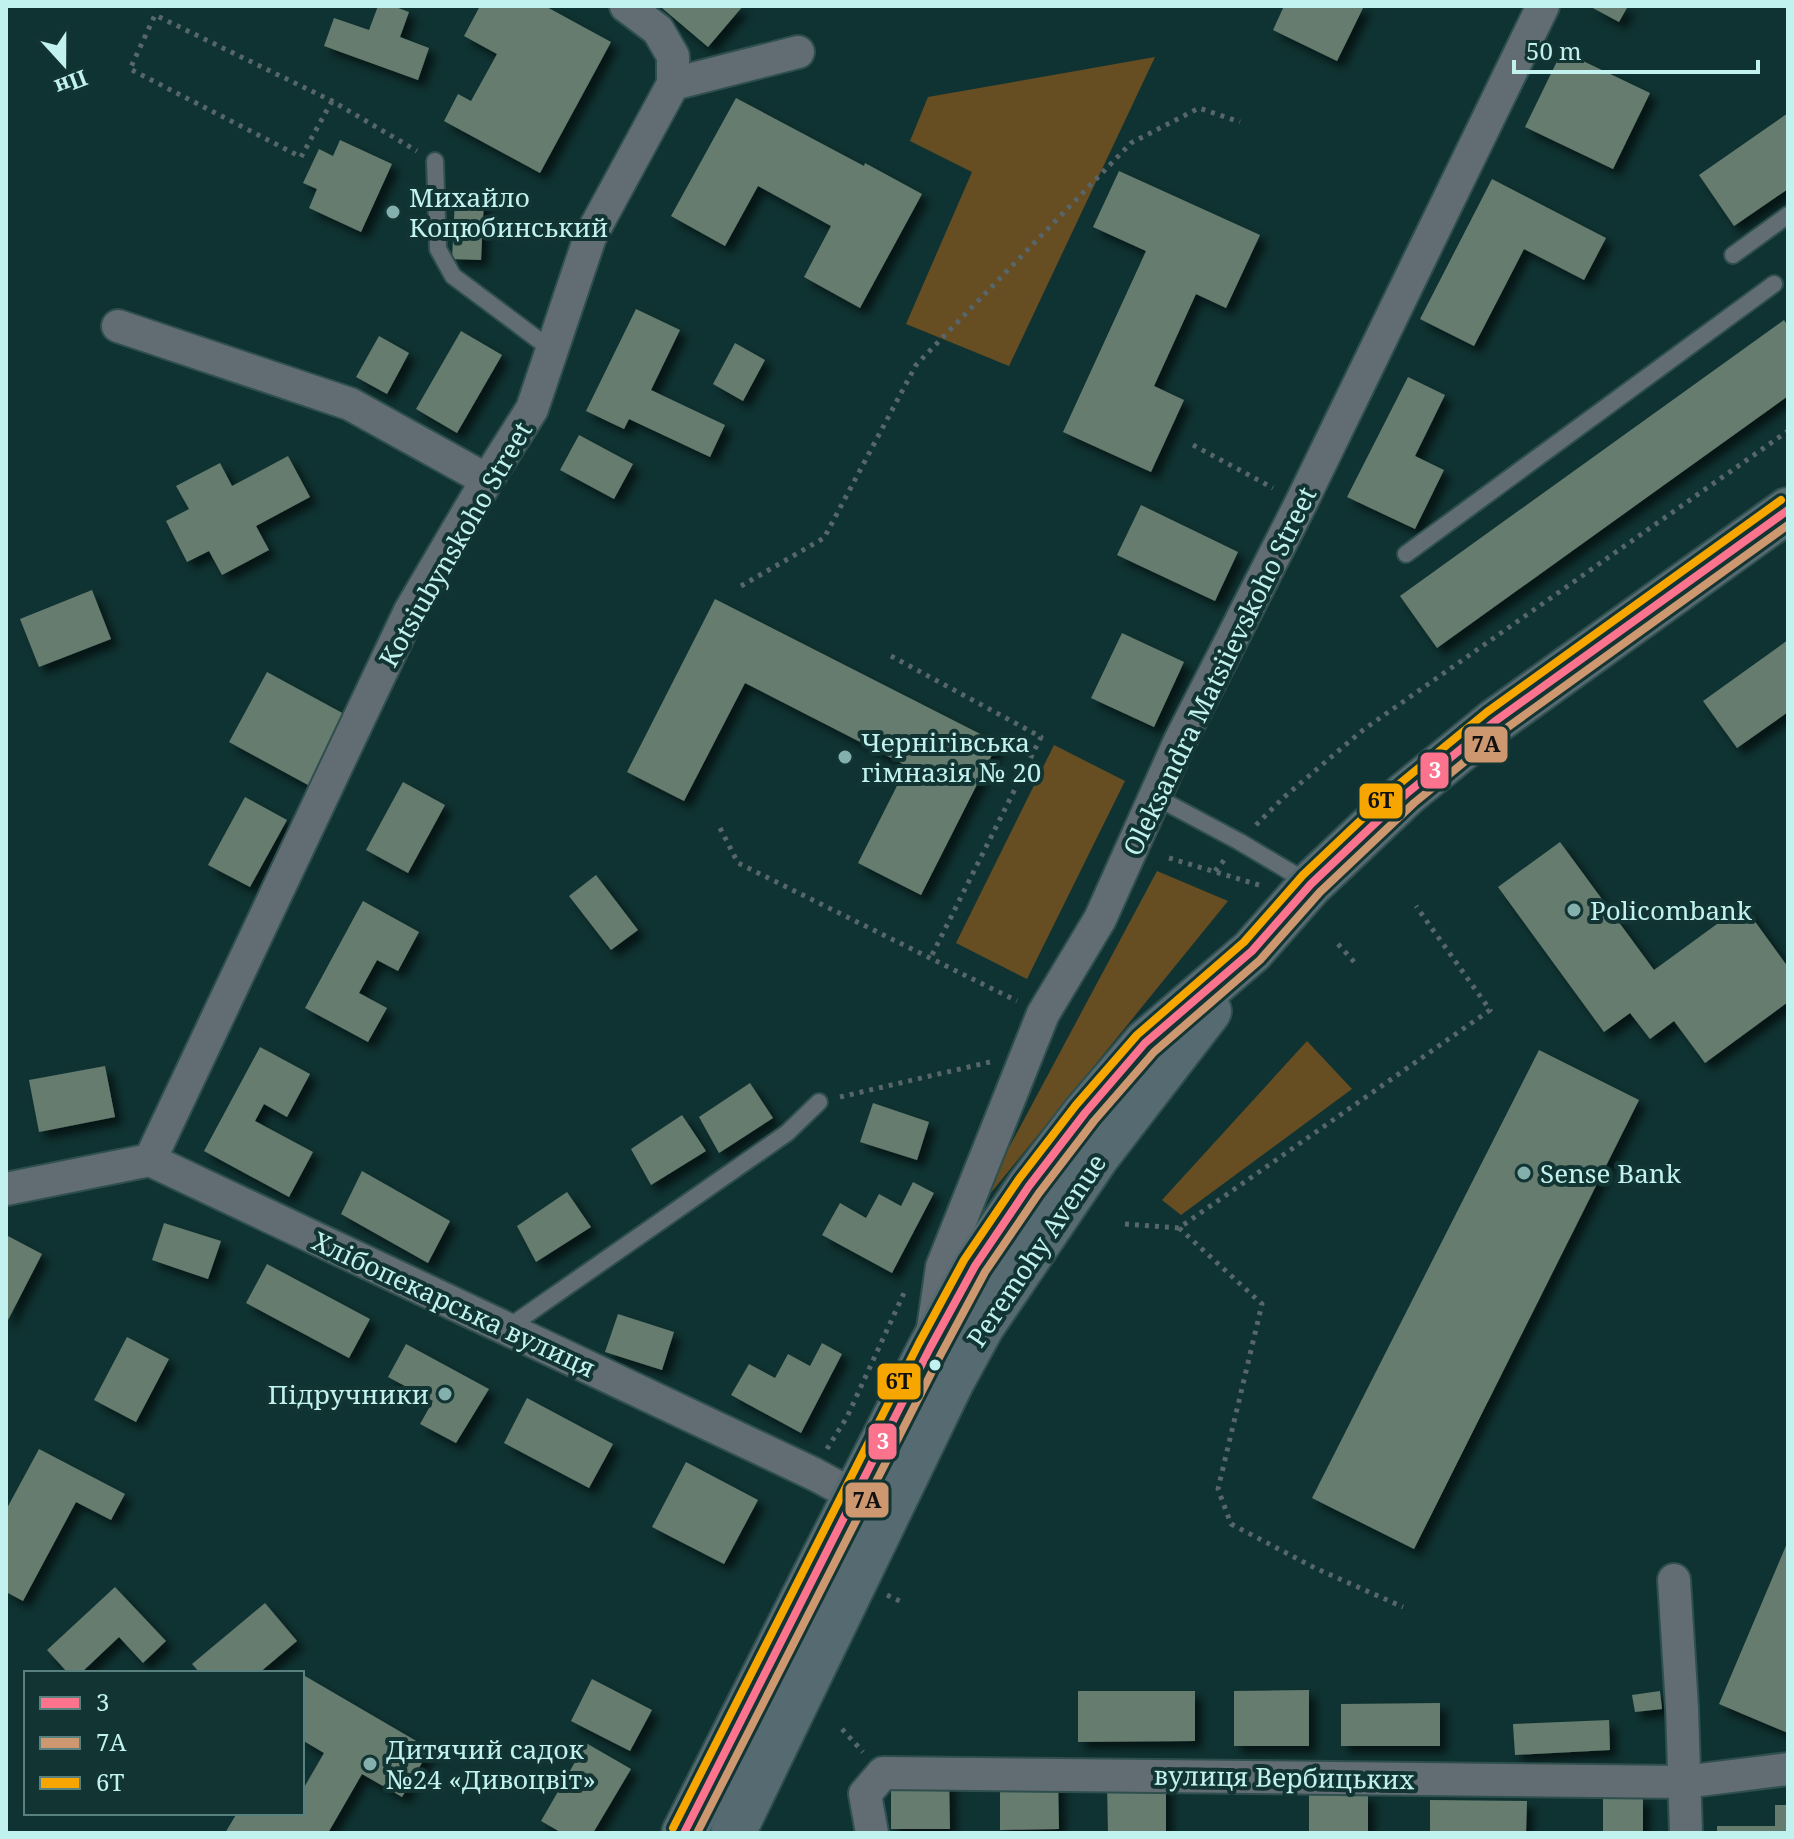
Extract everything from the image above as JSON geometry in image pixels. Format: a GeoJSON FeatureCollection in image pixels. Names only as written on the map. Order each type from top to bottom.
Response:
{"type":"FeatureCollection","features":[{"type":"Feature","properties":{"kind":"main road","name":"Peremohy Avenue"},"geometry":{"type":"LineString","coordinates":[[684,1833],[872,1505],[952,1381],[982,1326],[1098,1155],[1252,951],[1311,884],[1406,794],[1494,722],[1788,510]]}},
{"type":"Feature","properties":{"kind":"main road","name":"Peremohy Avenue"},"geometry":{"type":"LineString","coordinates":[[733,1833],[872,1505],[930,1348],[975,1266],[1029,1186],[1085,1113],[1145,1043],[1252,951]]}},
{"type":"Feature","properties":{"kind":"street"},"geometry":{"type":"LineString","coordinates":[[626,6],[658,30],[673,56],[673,84],[798,52]]}},
{"type":"Feature","properties":{"kind":"street","name":"Oleksandra Matsiievskoho Street"},"geometry":{"type":"LineString","coordinates":[[930,1348],[942,1267],[1043,1014],[1100,919],[1154,796],[1301,503],[1543,6]]}},
{"type":"Feature","properties":{"kind":"street","name":"Kotsiubynskoho Street"},"geometry":{"type":"LineString","coordinates":[[150,1160],[410,611],[532,409],[590,237],[673,84]]}},
{"type":"Feature","properties":{"kind":"street"},"geometry":{"type":"LineString","coordinates":[[118,326],[350,404],[487,480]]}},
{"type":"Feature","properties":{"kind":"street"},"geometry":{"type":"LineString","coordinates":[[6,1189],[150,1160]]}},
{"type":"Feature","properties":{"kind":"street","name":"Хлібопекарська вулиця"},"geometry":{"type":"LineString","coordinates":[[150,1160],[872,1505]]}},
{"type":"Feature","properties":{"kind":"street"},"geometry":{"type":"LineString","coordinates":[[1674,1580],[1686,1833]]}},
{"type":"Feature","properties":{"kind":"street","name":"вулиця Вербицьких"},"geometry":{"type":"LineString","coordinates":[[872,1833],[865,1794],[883,1773],[1684,1782],[1788,1769]]}},
{"type":"Feature","properties":{"kind":"lane"},"geometry":{"type":"LineString","coordinates":[[435,161],[438,249],[453,276],[552,350]]}},
{"type":"Feature","properties":{"kind":"lane"},"geometry":{"type":"LineString","coordinates":[[1733,255],[1788,215]]}},
{"type":"Feature","properties":{"kind":"lane"},"geometry":{"type":"LineString","coordinates":[[1406,554],[1774,284]]}},
{"type":"Feature","properties":{"kind":"lane"},"geometry":{"type":"LineString","coordinates":[[1154,796],[1311,884]]}},
{"type":"Feature","properties":{"kind":"lane"},"geometry":{"type":"LineString","coordinates":[[506,1329],[787,1133],[819,1102]]}},
{"type":"Feature","properties":{"kind":"path"},"geometry":{"type":"LineString","coordinates":[[332,101],[301,157],[130,69],[155,15],[332,101],[435,161]]}},
{"type":"Feature","properties":{"kind":"path"},"geometry":{"type":"LineString","coordinates":[[741,586],[824,538],[916,365],[1131,143],[1199,108],[1240,122]]}},
{"type":"Feature","properties":{"kind":"path"},"geometry":{"type":"LineString","coordinates":[[1215,871],[1283,798],[1363,730],[1788,431]]}},
{"type":"Feature","properties":{"kind":"path"},"geometry":{"type":"LineString","coordinates":[[1193,445],[1301,503]]}},
{"type":"Feature","properties":{"kind":"path"},"geometry":{"type":"LineString","coordinates":[[891,656],[1041,737],[931,957]]}},
{"type":"Feature","properties":{"kind":"path"},"geometry":{"type":"LineString","coordinates":[[720,828],[738,863],[1043,1014]]}},
{"type":"Feature","properties":{"kind":"path"},"geometry":{"type":"LineString","coordinates":[[1169,858],[1264,886]]}},
{"type":"Feature","properties":{"kind":"path"},"geometry":{"type":"LineString","coordinates":[[1179,1228],[1490,1010],[1416,906]]}},
{"type":"Feature","properties":{"kind":"path"},"geometry":{"type":"LineString","coordinates":[[1338,944],[1356,964]]}},
{"type":"Feature","properties":{"kind":"path"},"geometry":{"type":"LineString","coordinates":[[819,1102],[996,1061]]}},
{"type":"Feature","properties":{"kind":"path"},"geometry":{"type":"LineString","coordinates":[[1125,1224],[1179,1228],[1262,1304],[1218,1489],[1231,1524],[1315,1568],[1403,1607]]}},
{"type":"Feature","properties":{"kind":"path"},"geometry":{"type":"LineString","coordinates":[[825,1453],[847,1417]]}},
{"type":"Feature","properties":{"kind":"shaded area"},"geometry":{"type":"Polygon","coordinates":[[[1155,57],[1009,366],[906,324],[972,172],[910,141],[928,97],[1155,57]]]}},
{"type":"Feature","properties":{"kind":"shaded area"},"geometry":{"type":"Polygon","coordinates":[[[1054,745],[1125,781],[1027,979],[956,943],[1054,745]]]}},
{"type":"Feature","properties":{"kind":"shaded area"},"geometry":{"type":"Polygon","coordinates":[[[1157,871],[1228,901],[973,1215],[1157,871]]]}},
{"type":"Feature","properties":{"kind":"shaded area"},"geometry":{"type":"Polygon","coordinates":[[[1307,1041],[1352,1089],[1181,1215],[1162,1200],[1307,1041]]]}},
{"type":"Feature","properties":{"kind":"building"},"geometry":{"type":"Polygon","coordinates":[[[378,6],[393,6],[409,12],[400,37],[429,48],[418,80],[324,46],[334,18],[369,30],[378,6]]]}},
{"type":"Feature","properties":{"kind":"building"},"geometry":{"type":"Polygon","coordinates":[[[480,6],[545,6],[611,42],[540,173],[444,121],[458,94],[471,101],[497,54],[464,36],[480,6]]]}},
{"type":"Feature","properties":{"kind":"building"},"geometry":{"type":"Polygon","coordinates":[[[743,6],[708,47],[662,8],[743,6]]]}},
{"type":"Feature","properties":{"kind":"building"},"geometry":{"type":"Polygon","coordinates":[[[1284,6],[1364,6],[1337,61],[1273,30],[1284,6]]]}},
{"type":"Feature","properties":{"kind":"building"},"geometry":{"type":"Polygon","coordinates":[[[1589,6],[1628,6],[1619,22],[1589,6]]]}},
{"type":"Feature","properties":{"kind":"building"},"geometry":{"type":"Polygon","coordinates":[[[1562,51],[1650,93],[1613,169],[1525,127],[1562,51]]]}},
{"type":"Feature","properties":{"kind":"building"},"geometry":{"type":"Polygon","coordinates":[[[736,98],[922,194],[860,308],[804,277],[831,226],[758,186],[725,246],[671,216],[736,98]]]}},
{"type":"Feature","properties":{"kind":"building"},"geometry":{"type":"Polygon","coordinates":[[[1788,113],[1788,189],[1734,226],[1699,175],[1788,113]]]}},
{"type":"Feature","properties":{"kind":"building"},"geometry":{"type":"Polygon","coordinates":[[[340,140],[392,164],[361,232],[309,208],[317,189],[303,183],[319,149],[333,156],[340,140]]]}},
{"type":"Feature","properties":{"kind":"building"},"geometry":{"type":"Polygon","coordinates":[[[1119,171],[1260,235],[1226,308],[1196,294],[1154,386],[1184,400],[1151,472],[1063,432],[1146,251],[1093,227],[1119,171]]]}},
{"type":"Feature","properties":{"kind":"building"},"geometry":{"type":"Polygon","coordinates":[[[1492,179],[1606,238],[1584,280],[1524,249],[1474,346],[1420,319],[1492,179]]]}},
{"type":"Feature","properties":{"kind":"building"},"geometry":{"type":"Polygon","coordinates":[[[455,199],[484,200],[481,260],[452,259],[455,199]]]}},
{"type":"Feature","properties":{"kind":"building"},"geometry":{"type":"Polygon","coordinates":[[[636,309],[680,330],[651,390],[725,425],[710,457],[629,419],[624,429],[586,411],[636,309]]]}},
{"type":"Feature","properties":{"kind":"building"},"geometry":{"type":"Polygon","coordinates":[[[1784,320],[1788,326],[1788,396],[1437,648],[1400,596],[1784,320]]]}},
{"type":"Feature","properties":{"kind":"building"},"geometry":{"type":"Polygon","coordinates":[[[461,331],[502,355],[457,433],[416,409],[461,331]]]}},
{"type":"Feature","properties":{"kind":"building"},"geometry":{"type":"Polygon","coordinates":[[[379,336],[409,353],[387,394],[356,377],[379,336]]]}},
{"type":"Feature","properties":{"kind":"building"},"geometry":{"type":"Polygon","coordinates":[[[735,343],[765,360],[743,401],[713,384],[735,343]]]}},
{"type":"Feature","properties":{"kind":"building"},"geometry":{"type":"Polygon","coordinates":[[[1408,377],[1445,395],[1415,456],[1444,470],[1415,529],[1347,497],[1408,377]]]}},
{"type":"Feature","properties":{"kind":"building"},"geometry":{"type":"Polygon","coordinates":[[[579,435],[633,464],[614,499],[560,470],[579,435]]]}},
{"type":"Feature","properties":{"kind":"building"},"geometry":{"type":"Polygon","coordinates":[[[288,456],[310,497],[256,526],[269,550],[222,575],[209,551],[187,562],[166,521],[189,509],[176,486],[220,463],[232,486],[288,456]]]}},
{"type":"Feature","properties":{"kind":"building"},"geometry":{"type":"Polygon","coordinates":[[[1141,505],[1238,552],[1215,601],[1117,555],[1141,505]]]}},
{"type":"Feature","properties":{"kind":"building"},"geometry":{"type":"Polygon","coordinates":[[[92,590],[111,639],[39,667],[20,619],[92,590]]]}},
{"type":"Feature","properties":{"kind":"building"},"geometry":{"type":"Polygon","coordinates":[[[715,599],[998,743],[921,895],[858,863],[907,766],[745,683],[684,801],[627,772],[715,599]]]}},
{"type":"Feature","properties":{"kind":"building"},"geometry":{"type":"Polygon","coordinates":[[[1122,633],[1184,662],[1154,727],[1091,698],[1122,633]]]}},
{"type":"Feature","properties":{"kind":"building"},"geometry":{"type":"Polygon","coordinates":[[[1788,640],[1788,712],[1737,748],[1703,701],[1788,640]]]}},
{"type":"Feature","properties":{"kind":"building"},"geometry":{"type":"Polygon","coordinates":[[[267,672],[346,715],[308,785],[229,742],[267,672]]]}},
{"type":"Feature","properties":{"kind":"building"},"geometry":{"type":"Polygon","coordinates":[[[403,782],[445,805],[408,873],[366,850],[403,782]]]}},
{"type":"Feature","properties":{"kind":"building"},"geometry":{"type":"Polygon","coordinates":[[[245,797],[287,820],[250,887],[208,865],[245,797]]]}},
{"type":"Feature","properties":{"kind":"building"},"geometry":{"type":"Polygon","coordinates":[[[1560,842],[1654,970],[1743,905],[1788,967],[1788,1002],[1705,1063],[1674,1021],[1650,1039],[1630,1013],[1604,1032],[1498,887],[1560,842]]]}},
{"type":"Feature","properties":{"kind":"building"},"geometry":{"type":"Polygon","coordinates":[[[596,875],[638,930],[611,950],[569,896],[596,875]]]}},
{"type":"Feature","properties":{"kind":"building"},"geometry":{"type":"Polygon","coordinates":[[[363,901],[419,932],[398,971],[377,960],[359,993],[387,1008],[368,1042],[305,1008],[363,901]]]}},
{"type":"Feature","properties":{"kind":"building"},"geometry":{"type":"Polygon","coordinates":[[[260,1047],[310,1074],[287,1117],[264,1104],[255,1121],[313,1152],[289,1197],[204,1151],[260,1047]]]}},
{"type":"Feature","properties":{"kind":"building"},"geometry":{"type":"Polygon","coordinates":[[[1539,1050],[1639,1100],[1414,1549],[1312,1498],[1539,1050]]]}},
{"type":"Feature","properties":{"kind":"building"},"geometry":{"type":"Polygon","coordinates":[[[105,1066],[115,1117],[39,1132],[29,1080],[105,1066]]]}},
{"type":"Feature","properties":{"kind":"building"},"geometry":{"type":"Polygon","coordinates":[[[750,1083],[773,1118],[719,1153],[699,1117],[750,1083]]]}},
{"type":"Feature","properties":{"kind":"building"},"geometry":{"type":"Polygon","coordinates":[[[873,1103],[929,1122],[917,1160],[860,1142],[873,1103]]]}},
{"type":"Feature","properties":{"kind":"building"},"geometry":{"type":"Polygon","coordinates":[[[682,1115],[706,1151],[651,1185],[631,1149],[682,1115]]]}},
{"type":"Feature","properties":{"kind":"building"},"geometry":{"type":"Polygon","coordinates":[[[362,1171],[450,1221],[428,1263],[341,1214],[362,1171]]]}},
{"type":"Feature","properties":{"kind":"building"},"geometry":{"type":"Polygon","coordinates":[[[913,1182],[934,1193],[892,1273],[822,1235],[840,1203],[866,1218],[879,1194],[901,1206],[913,1182]]]}},
{"type":"Feature","properties":{"kind":"building"},"geometry":{"type":"Polygon","coordinates":[[[567,1192],[591,1227],[536,1262],[517,1226],[567,1192]]]}},
{"type":"Feature","properties":{"kind":"building"},"geometry":{"type":"Polygon","coordinates":[[[164,1223],[221,1241],[208,1279],[152,1260],[164,1223]]]}},
{"type":"Feature","properties":{"kind":"building"},"geometry":{"type":"Polygon","coordinates":[[[6,1235],[42,1254],[6,1324],[6,1235]]]}},
{"type":"Feature","properties":{"kind":"building"},"geometry":{"type":"Polygon","coordinates":[[[267,1264],[370,1319],[349,1358],[246,1303],[267,1264]]]}},
{"type":"Feature","properties":{"kind":"building"},"geometry":{"type":"Polygon","coordinates":[[[618,1314],[674,1332],[662,1370],[605,1352],[618,1314]]]}},
{"type":"Feature","properties":{"kind":"building"},"geometry":{"type":"Polygon","coordinates":[[[127,1337],[169,1359],[136,1422],[94,1400],[127,1337]]]}},
{"type":"Feature","properties":{"kind":"building"},"geometry":{"type":"Polygon","coordinates":[[[822,1343],[842,1354],[801,1433],[731,1395],[749,1364],[775,1378],[788,1354],[810,1366],[822,1343]]]}},
{"type":"Feature","properties":{"kind":"building"},"geometry":{"type":"Polygon","coordinates":[[[406,1344],[489,1389],[456,1443],[420,1424],[433,1401],[388,1377],[406,1344]]]}},
{"type":"Feature","properties":{"kind":"building"},"geometry":{"type":"Polygon","coordinates":[[[527,1398],[613,1444],[589,1488],[504,1443],[527,1398]]]}},
{"type":"Feature","properties":{"kind":"building"},"geometry":{"type":"Polygon","coordinates":[[[39,1449],[125,1494],[111,1520],[76,1502],[23,1601],[6,1592],[6,1510],[39,1449]]]}},
{"type":"Feature","properties":{"kind":"building"},"geometry":{"type":"Polygon","coordinates":[[[686,1462],[758,1500],[724,1564],[652,1527],[686,1462]]]}},
{"type":"Feature","properties":{"kind":"building"},"geometry":{"type":"Polygon","coordinates":[[[1788,1541],[1788,1733],[1719,1704],[1788,1541]]]}},
{"type":"Feature","properties":{"kind":"building"},"geometry":{"type":"Polygon","coordinates":[[[115,1587],[166,1641],[143,1663],[119,1637],[83,1671],[66,1671],[47,1650],[115,1587]]]}},
{"type":"Feature","properties":{"kind":"building"},"geometry":{"type":"Polygon","coordinates":[[[265,1603],[297,1641],[261,1671],[198,1671],[192,1664],[265,1603]]]}},
{"type":"Feature","properties":{"kind":"building","name":"Дитячий садок №24 «Дивоцвіт»"},"geometry":{"type":"Polygon","coordinates":[[[304,1678],[430,1749],[402,1797],[362,1774],[328,1833],[225,1833],[236,1815],[304,1815],[304,1788],[324,1753],[304,1741],[304,1678]]]}},
{"type":"Feature","properties":{"kind":"building"},"geometry":{"type":"Polygon","coordinates":[[[592,1679],[652,1710],[630,1751],[571,1721],[592,1679]]]}},
{"type":"Feature","properties":{"kind":"building"},"geometry":{"type":"Polygon","coordinates":[[[1309,1690],[1309,1746],[1234,1746],[1234,1691],[1309,1690]]]}},
{"type":"Feature","properties":{"kind":"building"},"geometry":{"type":"Polygon","coordinates":[[[1078,1691],[1195,1691],[1195,1741],[1078,1742],[1078,1691]]]}},
{"type":"Feature","properties":{"kind":"building"},"geometry":{"type":"Polygon","coordinates":[[[1660,1691],[1662,1709],[1635,1712],[1632,1695],[1660,1691]]]}},
{"type":"Feature","properties":{"kind":"building"},"geometry":{"type":"Polygon","coordinates":[[[1440,1703],[1440,1746],[1341,1746],[1341,1704],[1440,1703]]]}},
{"type":"Feature","properties":{"kind":"building"},"geometry":{"type":"Polygon","coordinates":[[[1609,1720],[1610,1750],[1515,1755],[1513,1724],[1609,1720]]]}},
{"type":"Feature","properties":{"kind":"building"},"geometry":{"type":"Polygon","coordinates":[[[586,1743],[631,1769],[593,1833],[562,1833],[541,1821],[586,1743]]]}},
{"type":"Feature","properties":{"kind":"building"},"geometry":{"type":"Polygon","coordinates":[[[891,1779],[949,1779],[950,1829],[891,1829],[891,1779]]]}},
{"type":"Feature","properties":{"kind":"building"},"geometry":{"type":"Polygon","coordinates":[[[1000,1779],[1058,1780],[1059,1829],[1000,1830],[1000,1779]]]}},
{"type":"Feature","properties":{"kind":"building"},"geometry":{"type":"Polygon","coordinates":[[[1107,1784],[1166,1784],[1166,1833],[1108,1833],[1107,1784]]]}},
{"type":"Feature","properties":{"kind":"building"},"geometry":{"type":"Polygon","coordinates":[[[1309,1793],[1368,1793],[1368,1833],[1309,1833],[1309,1793]]]}},
{"type":"Feature","properties":{"kind":"building"},"geometry":{"type":"Polygon","coordinates":[[[1603,1796],[1643,1796],[1643,1833],[1603,1833],[1603,1796]]]}},
{"type":"Feature","properties":{"kind":"building"},"geometry":{"type":"Polygon","coordinates":[[[1430,1800],[1527,1801],[1526,1833],[1430,1833],[1430,1800]]]}},
{"type":"Feature","properties":{"kind":"building"},"geometry":{"type":"Polygon","coordinates":[[[1775,1805],[1788,1805],[1788,1833],[1717,1833],[1717,1826],[1775,1826],[1775,1805]]]}},
{"type":"Feature","properties":{"kind":"transit line","name":"6Т"},"geometry":{"type":"LineString","coordinates":[[673,1828],[964,1260],[1019,1179],[1076,1105],[1137,1035],[1244,942],[1303,875],[1398,785],[1487,712],[1781,500]]}},
{"type":"Feature","properties":{"kind":"transit line","name":"3"},"geometry":{"type":"LineString","coordinates":[[684,1833],[930,1348],[975,1266],[1029,1186],[1085,1113],[1145,1043],[1252,951],[1311,884],[1406,794],[1494,722],[1788,510]]}},
{"type":"Feature","properties":{"kind":"transit line","name":"7А"},"geometry":{"type":"LineString","coordinates":[[697,1833],[985,1272],[1039,1193],[1094,1121],[1154,1052],[1260,960],[1320,892],[1414,803],[1501,732],[1788,525]]}},
{"type":"Feature","properties":{"kind":"place","name":"Михайло Коцюбинський"},"geometry":{"type":"Point","coordinates":[393,212]}},
{"type":"Feature","properties":{"kind":"place","name":"Чернігівська гімназія № 20"},"geometry":{"type":"Point","coordinates":[845,757]}},
{"type":"Feature","properties":{"kind":"place","name":"Policombank"},"geometry":{"type":"Point","coordinates":[1574,910]}},
{"type":"Feature","properties":{"kind":"place","name":"Sense Bank"},"geometry":{"type":"Point","coordinates":[1524,1173]}},
{"type":"Feature","properties":{"kind":"place","name":"Підручники"},"geometry":{"type":"Point","coordinates":[445,1394]}},
{"type":"Feature","properties":{"kind":"place","name":"Дитячий садок №24 «Дивоцвіт»"},"geometry":{"type":"Point","coordinates":[370,1764]}}]}
